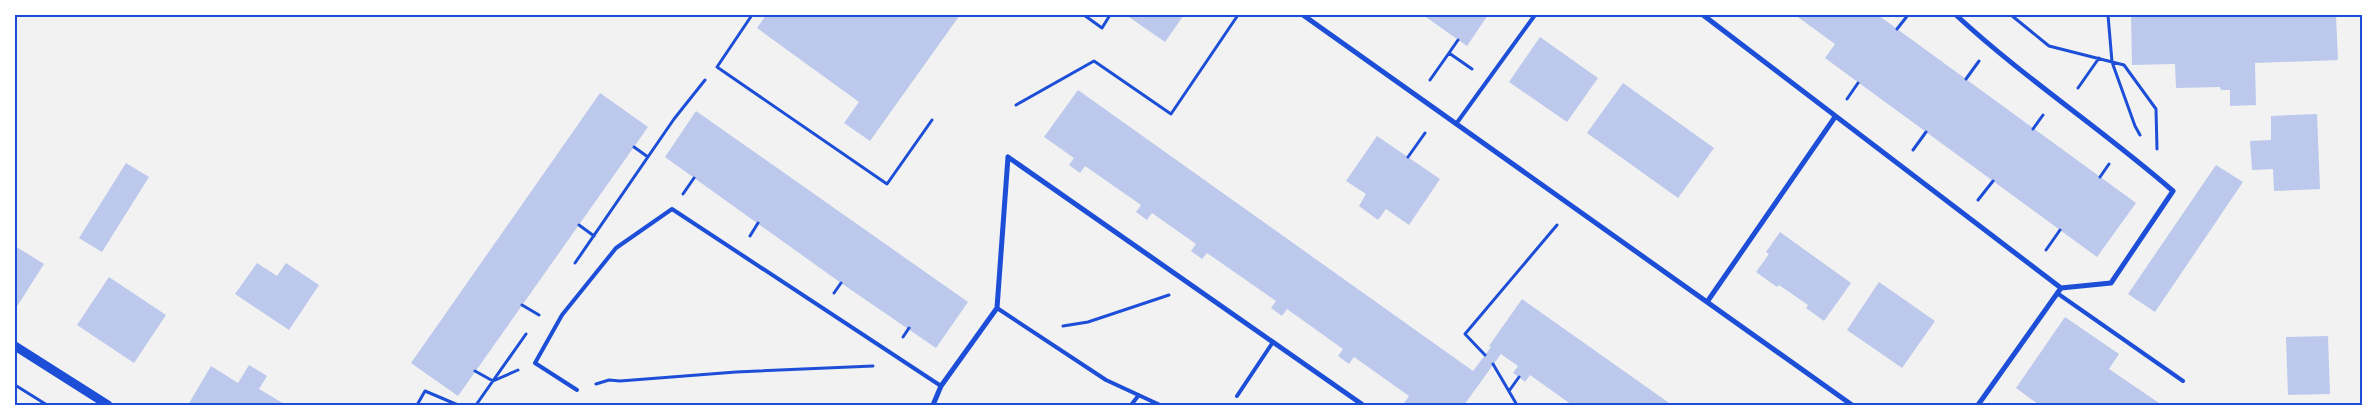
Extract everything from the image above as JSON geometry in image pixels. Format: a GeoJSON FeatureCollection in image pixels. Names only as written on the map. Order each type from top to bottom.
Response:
{"type":"FeatureCollection","features":[{"type":"Feature","properties":{"kind":"street"},"geometry":{"type":"LineString","coordinates":[[1303,15],[1852,405]]}},
{"type":"Feature","properties":{"kind":"street"},"geometry":{"type":"LineString","coordinates":[[1703,15],[2061,288],[2111,284],[2173,191],[1990,46],[1956,15]]}},
{"type":"Feature","properties":{"kind":"street"},"geometry":{"type":"LineString","coordinates":[[1707,302],[1835,117]]}},
{"type":"Feature","properties":{"kind":"street"},"geometry":{"type":"LineString","coordinates":[[933,405],[941,386],[997,308],[1008,157],[1363,405]]}},
{"type":"Feature","properties":{"kind":"street"},"geometry":{"type":"LineString","coordinates":[[1978,405],[2061,288]]}},
{"type":"Feature","properties":{"kind":"street"},"geometry":{"type":"LineString","coordinates":[[15,346],[108,405]]}},
{"type":"Feature","properties":{"kind":"lane"},"geometry":{"type":"LineString","coordinates":[[1456,124],[1535,15]]}},
{"type":"Feature","properties":{"kind":"lane"},"geometry":{"type":"LineString","coordinates":[[577,390],[535,363],[562,315],[616,248],[672,208],[941,386]]}},
{"type":"Feature","properties":{"kind":"lane"},"geometry":{"type":"LineString","coordinates":[[2057,293],[2183,381]]}},
{"type":"Feature","properties":{"kind":"lane"},"geometry":{"type":"LineString","coordinates":[[997,308],[1113,384],[1160,405]]}},
{"type":"Feature","properties":{"kind":"lane"},"geometry":{"type":"LineString","coordinates":[[1237,396],[1273,342]]}},
{"type":"Feature","properties":{"kind":"lane"},"geometry":{"type":"LineString","coordinates":[[1131,405],[1139,394]]}},
{"type":"Feature","properties":{"kind":"path"},"geometry":{"type":"LineString","coordinates":[[752,15],[717,66],[887,184],[932,120]]}},
{"type":"Feature","properties":{"kind":"path"},"geometry":{"type":"LineString","coordinates":[[1084,15],[1102,28],[1110,15]]}},
{"type":"Feature","properties":{"kind":"path"},"geometry":{"type":"LineString","coordinates":[[1016,105],[1094,61],[1171,114],[1238,15]]}},
{"type":"Feature","properties":{"kind":"path"},"geometry":{"type":"LineString","coordinates":[[1897,29],[1908,15]]}},
{"type":"Feature","properties":{"kind":"path"},"geometry":{"type":"LineString","coordinates":[[2011,15],[2049,46],[2124,65],[2156,109],[2157,177]]}},
{"type":"Feature","properties":{"kind":"path"},"geometry":{"type":"LineString","coordinates":[[2108,15],[2112,62],[2134,126],[2144,140]]}},
{"type":"Feature","properties":{"kind":"path"},"geometry":{"type":"LineString","coordinates":[[1418,97],[1458,40]]}},
{"type":"Feature","properties":{"kind":"path"},"geometry":{"type":"LineString","coordinates":[[1449,53],[1488,80]]}},
{"type":"Feature","properties":{"kind":"path"},"geometry":{"type":"LineString","coordinates":[[2066,105],[2099,58]]}},
{"type":"Feature","properties":{"kind":"path"},"geometry":{"type":"LineString","coordinates":[[1966,79],[1971,72]]}},
{"type":"Feature","properties":{"kind":"path"},"geometry":{"type":"LineString","coordinates":[[573,266],[648,157],[705,80]]}},
{"type":"Feature","properties":{"kind":"path"},"geometry":{"type":"LineString","coordinates":[[2033,128],[2038,122]]}},
{"type":"Feature","properties":{"kind":"path"},"geometry":{"type":"LineString","coordinates":[[1408,157],[1425,133]]}},
{"type":"Feature","properties":{"kind":"path"},"geometry":{"type":"LineString","coordinates":[[634,147],[648,157]]}},
{"type":"Feature","properties":{"kind":"path"},"geometry":{"type":"LineString","coordinates":[[2100,177],[2106,169]]}},
{"type":"Feature","properties":{"kind":"path"},"geometry":{"type":"LineString","coordinates":[[579,225],[594,236]]}},
{"type":"Feature","properties":{"kind":"path"},"geometry":{"type":"LineString","coordinates":[[1485,355],[1466,334],[1556,225]]}},
{"type":"Feature","properties":{"kind":"path"},"geometry":{"type":"LineString","coordinates":[[1033,332],[1088,322],[1169,296],[1180,278]]}},
{"type":"Feature","properties":{"kind":"path"},"geometry":{"type":"LineString","coordinates":[[522,304],[539,315]]}},
{"type":"Feature","properties":{"kind":"path"},"geometry":{"type":"LineString","coordinates":[[534,322],[542,310]]}},
{"type":"Feature","properties":{"kind":"path"},"geometry":{"type":"LineString","coordinates":[[903,336],[909,328]]}},
{"type":"Feature","properties":{"kind":"path"},"geometry":{"type":"LineString","coordinates":[[476,405],[528,330]]}},
{"type":"Feature","properties":{"kind":"path"},"geometry":{"type":"LineString","coordinates":[[475,372],[493,381],[535,363]]}},
{"type":"Feature","properties":{"kind":"path"},"geometry":{"type":"LineString","coordinates":[[577,390],[609,380],[620,381],[906,363]]}},
{"type":"Feature","properties":{"kind":"path"},"geometry":{"type":"LineString","coordinates":[[1494,364],[1517,405]]}},
{"type":"Feature","properties":{"kind":"path"},"geometry":{"type":"LineString","coordinates":[[1509,391],[1519,377]]}},
{"type":"Feature","properties":{"kind":"path"},"geometry":{"type":"LineString","coordinates":[[15,385],[47,405]]}},
{"type":"Feature","properties":{"kind":"path"},"geometry":{"type":"LineString","coordinates":[[416,405],[425,391],[458,405]]}},
{"type":"Feature","properties":{"kind":"building"},"geometry":{"type":"Polygon","coordinates":[[[766,15],[960,15],[870,141],[844,123],[859,102],[757,28],[766,15]]]}},
{"type":"Feature","properties":{"kind":"building"},"geometry":{"type":"Polygon","coordinates":[[[1126,15],[1184,15],[1165,42],[1126,15]]]}},
{"type":"Feature","properties":{"kind":"building"},"geometry":{"type":"Polygon","coordinates":[[[1423,15],[1488,15],[1467,46],[1423,15]]]}},
{"type":"Feature","properties":{"kind":"building"},"geometry":{"type":"Polygon","coordinates":[[[1795,15],[1878,15],[2136,203],[2097,257],[1825,58],[1835,44],[1795,15]]]}},
{"type":"Feature","properties":{"kind":"building"},"geometry":{"type":"Polygon","coordinates":[[[2131,15],[2336,15],[2338,60],[2255,63],[2256,105],[2230,106],[2230,90],[2221,90],[2220,87],[2176,88],[2175,64],[2132,65],[2131,15]]]}},
{"type":"Feature","properties":{"kind":"building"},"geometry":{"type":"Polygon","coordinates":[[[1540,37],[1598,78],[1567,122],[1509,82],[1540,37]]]}},
{"type":"Feature","properties":{"kind":"building"},"geometry":{"type":"Polygon","coordinates":[[[1623,83],[1714,148],[1678,198],[1587,133],[1623,83]]]}},
{"type":"Feature","properties":{"kind":"building"},"geometry":{"type":"Polygon","coordinates":[[[1078,90],[1473,371],[1522,299],[1672,405],[1572,405],[1530,375],[1525,382],[1513,373],[1518,366],[1501,354],[1464,405],[1407,405],[1404,403],[1409,396],[1354,357],[1349,364],[1338,356],[1343,349],[1287,309],[1282,316],[1271,308],[1276,301],[1207,253],[1202,259],[1191,251],[1196,244],[1152,213],[1147,220],[1136,212],[1141,205],[1085,166],[1080,173],[1069,165],[1074,158],[1044,137],[1078,90]]]}},
{"type":"Feature","properties":{"kind":"building"},"geometry":{"type":"Polygon","coordinates":[[[600,93],[648,127],[458,396],[411,363],[600,93]]]}},
{"type":"Feature","properties":{"kind":"building"},"geometry":{"type":"Polygon","coordinates":[[[696,111],[968,302],[936,348],[841,283],[665,157],[696,111]]]}},
{"type":"Feature","properties":{"kind":"building"},"geometry":{"type":"Polygon","coordinates":[[[2317,114],[2320,189],[2274,191],[2273,169],[2252,170],[2250,141],[2271,140],[2271,116],[2317,114]]]}},
{"type":"Feature","properties":{"kind":"building"},"geometry":{"type":"Polygon","coordinates":[[[1377,136],[1440,179],[1409,225],[1386,209],[1378,220],[1359,206],[1366,194],[1346,181],[1377,136]]]}},
{"type":"Feature","properties":{"kind":"building"},"geometry":{"type":"Polygon","coordinates":[[[126,163],[149,177],[102,252],[79,238],[126,163]]]}},
{"type":"Feature","properties":{"kind":"building"},"geometry":{"type":"Polygon","coordinates":[[[2216,165],[2243,182],[2155,312],[2128,294],[2216,165]]]}},
{"type":"Feature","properties":{"kind":"building"},"geometry":{"type":"Polygon","coordinates":[[[1780,232],[1851,283],[1824,321],[1806,308],[1808,305],[1756,272],[1769,254],[1766,252],[1780,232]]]}},
{"type":"Feature","properties":{"kind":"building"},"geometry":{"type":"Polygon","coordinates":[[[15,246],[44,264],[16,308],[15,307],[15,246]]]}},
{"type":"Feature","properties":{"kind":"building"},"geometry":{"type":"Polygon","coordinates":[[[257,263],[277,276],[286,263],[319,285],[289,330],[235,294],[257,263]]]}},
{"type":"Feature","properties":{"kind":"building"},"geometry":{"type":"Polygon","coordinates":[[[109,277],[166,315],[134,363],[77,325],[109,277]]]}},
{"type":"Feature","properties":{"kind":"building"},"geometry":{"type":"Polygon","coordinates":[[[1879,282],[1935,321],[1902,368],[1847,330],[1879,282]]]}},
{"type":"Feature","properties":{"kind":"building"},"geometry":{"type":"Polygon","coordinates":[[[2065,317],[2119,354],[2109,369],[2162,405],[2039,405],[2016,388],[2065,317]]]}},
{"type":"Feature","properties":{"kind":"building"},"geometry":{"type":"Polygon","coordinates":[[[2328,336],[2330,394],[2288,395],[2286,337],[2328,336]]]}},
{"type":"Feature","properties":{"kind":"building"},"geometry":{"type":"Polygon","coordinates":[[[249,365],[267,376],[259,389],[286,405],[188,405],[211,366],[238,383],[249,365]]]}}]}
